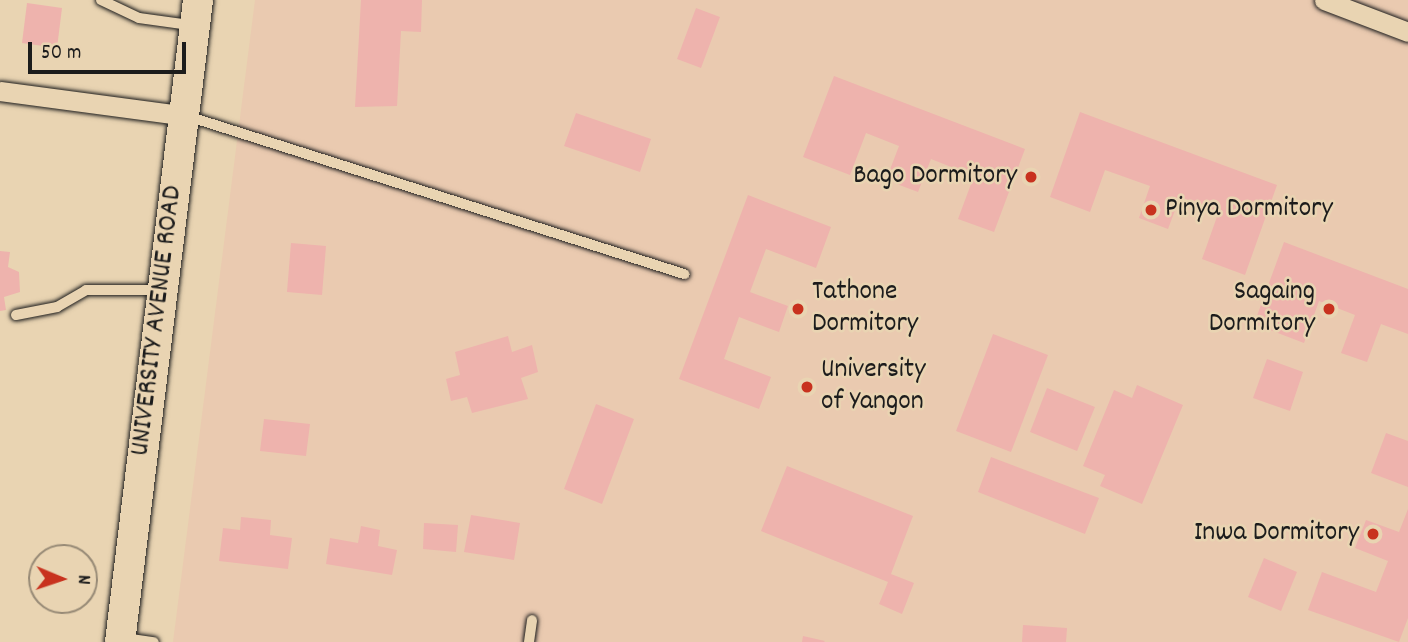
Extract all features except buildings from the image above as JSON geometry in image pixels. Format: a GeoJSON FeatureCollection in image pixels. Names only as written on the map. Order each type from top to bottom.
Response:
{"type":"FeatureCollection","features":[{"type":"Feature","properties":{"kind":"main road","name":"UNIVERSITY AVENUE ROAD"},"geometry":{"type":"LineString","coordinates":[[120,640],[158,290],[187,116],[197,13]]}},
{"type":"Feature","properties":{"kind":"street"},"geometry":{"type":"LineString","coordinates":[[1324,0],[1408,32]]}},
{"type":"Feature","properties":{"kind":"street"},"geometry":{"type":"LineString","coordinates":[[0,91],[187,116]]}},
{"type":"Feature","properties":{"kind":"lane"},"geometry":{"type":"LineString","coordinates":[[101,0],[139,18],[197,13]]}},
{"type":"Feature","properties":{"kind":"lane"},"geometry":{"type":"LineString","coordinates":[[187,116],[684,274]]}},
{"type":"Feature","properties":{"kind":"lane"},"geometry":{"type":"LineString","coordinates":[[16,315],[57,307],[86,290],[158,290]]}},
{"type":"Feature","properties":{"kind":"lane"},"geometry":{"type":"LineString","coordinates":[[529,642],[532,620]]}},
{"type":"Feature","properties":{"kind":"lane"},"geometry":{"type":"LineString","coordinates":[[120,640],[154,642]]}},
{"type":"Feature","properties":{"kind":"shaded area","name":"University of Yangon"},"geometry":{"type":"Polygon","coordinates":[[[255,0],[1408,0],[1408,642],[173,642],[255,0]]]}},
{"type":"Feature","properties":{"kind":"place","name":"Bago Dormitory"},"geometry":{"type":"Point","coordinates":[1031,177]}},
{"type":"Feature","properties":{"kind":"place","name":"Pinya Dormitory"},"geometry":{"type":"Point","coordinates":[1151,210]}},
{"type":"Feature","properties":{"kind":"place","name":"Tathone Dormitory"},"geometry":{"type":"Point","coordinates":[798,309]}},
{"type":"Feature","properties":{"kind":"place","name":"Sagaing Dormitory"},"geometry":{"type":"Point","coordinates":[1329,309]}},
{"type":"Feature","properties":{"kind":"place","name":"University of Yangon"},"geometry":{"type":"Point","coordinates":[807,387]}},
{"type":"Feature","properties":{"kind":"place","name":"Inwa Dormitory"},"geometry":{"type":"Point","coordinates":[1373,534]}}]}
